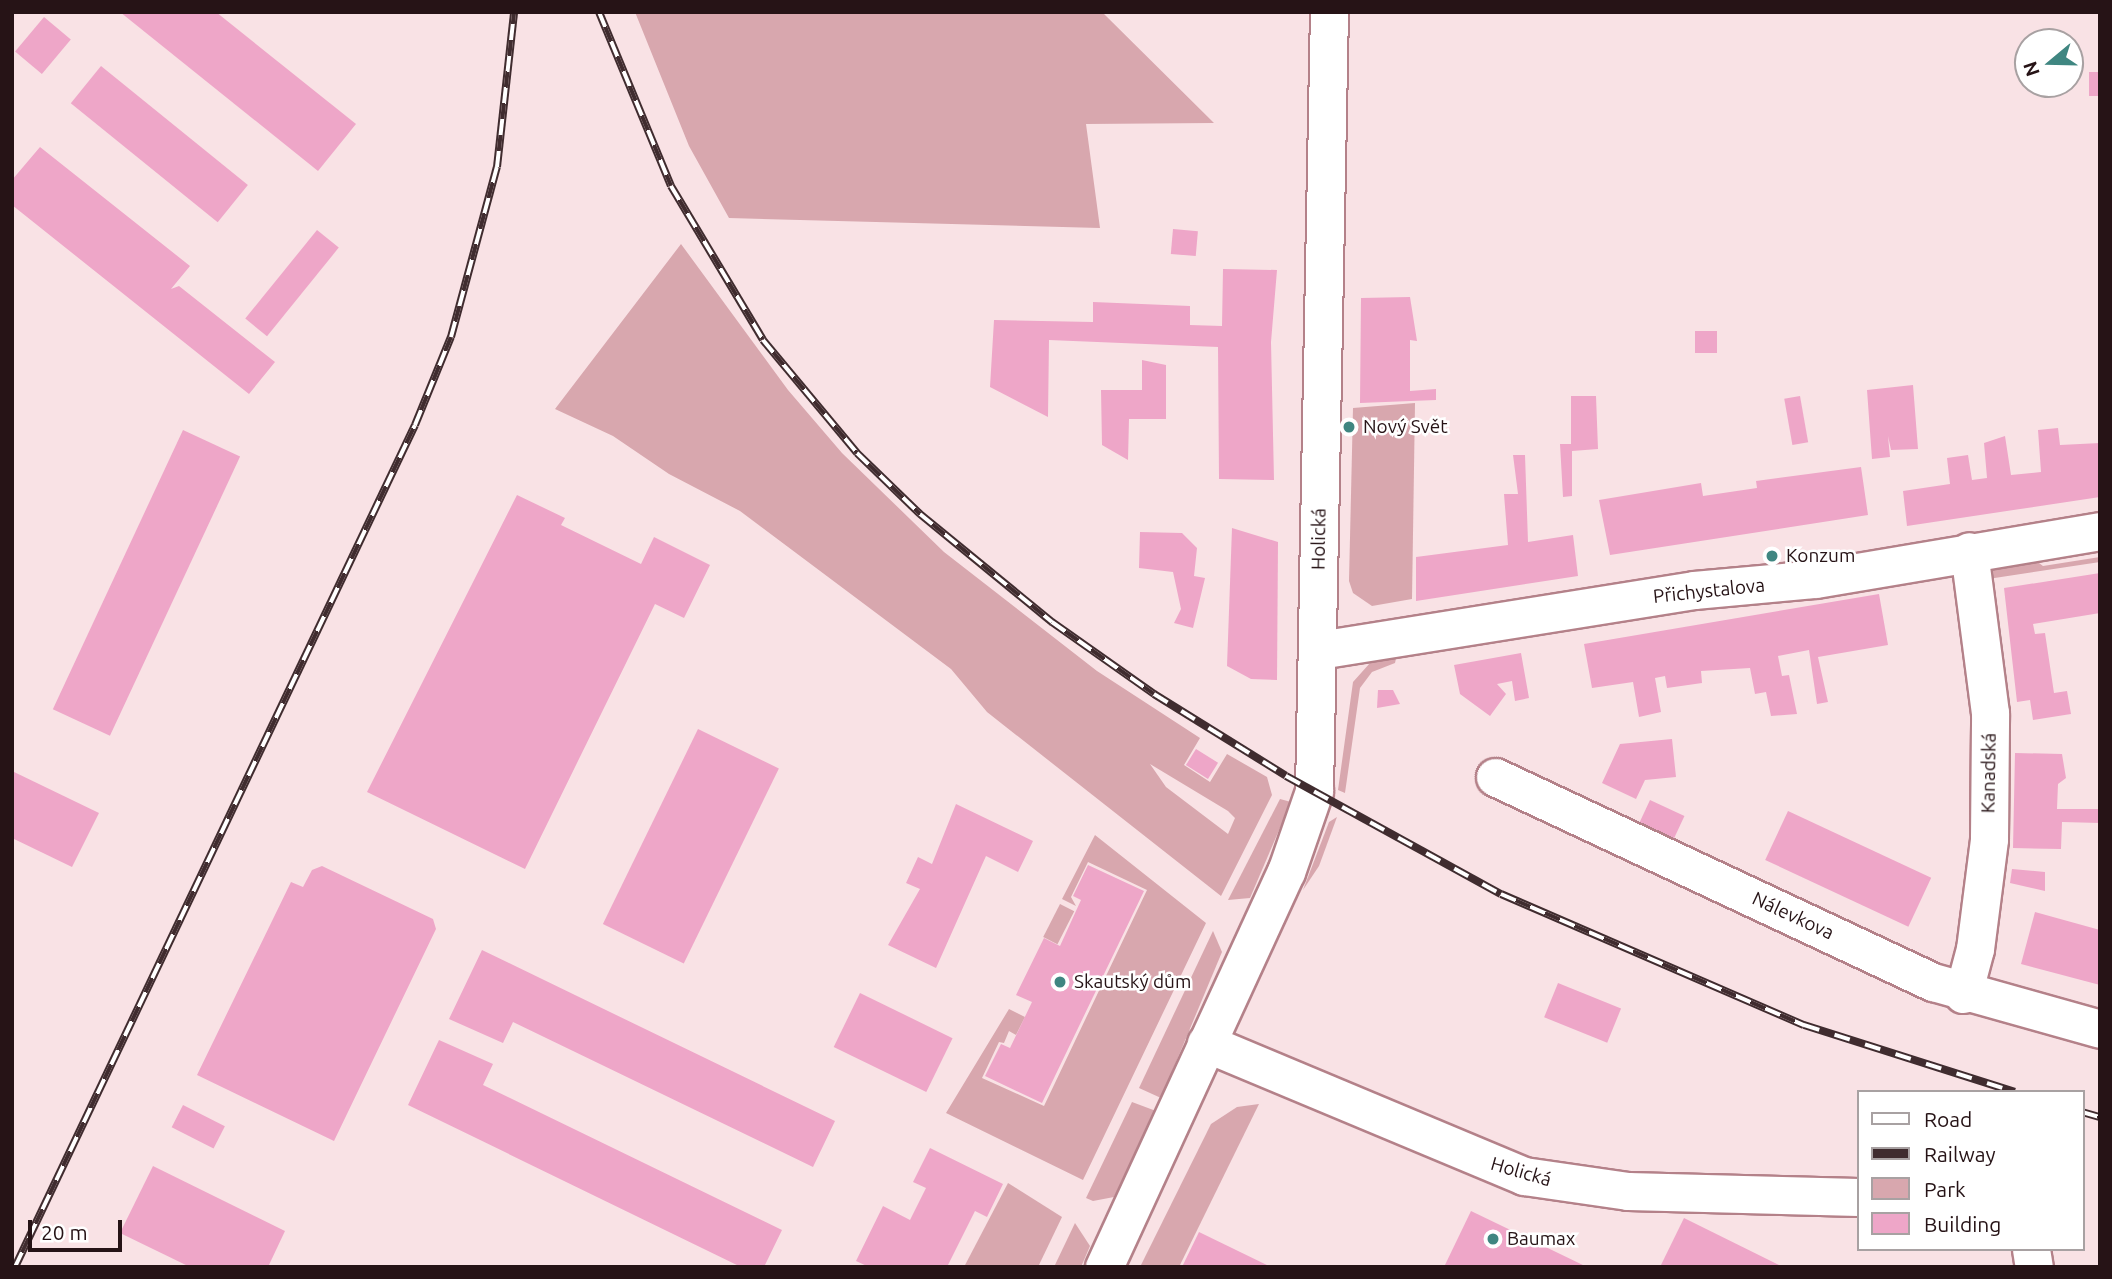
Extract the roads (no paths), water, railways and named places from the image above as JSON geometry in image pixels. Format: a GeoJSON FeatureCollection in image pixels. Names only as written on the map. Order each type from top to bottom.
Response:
{"type":"FeatureCollection","features":[{"type":"Feature","properties":{"kind":"street","name":"Holická"},"geometry":{"type":"LineString","coordinates":[[1104,1267],[1286,872],[1314,791],[1319,650],[1329,12]]}},
{"type":"Feature","properties":{"kind":"street","name":"Přichystalova"},"geometry":{"type":"LineString","coordinates":[[1319,650],[1694,590],[1816,579],[1969,551],[2100,531]]}},
{"type":"Feature","properties":{"kind":"street","name":"Kanadská"},"geometry":{"type":"LineString","coordinates":[[1963,994],[1975,949],[1989,839],[1990,713],[1969,551]]}},
{"type":"Feature","properties":{"kind":"street","name":"Nálevkova"},"geometry":{"type":"LineString","coordinates":[[1495,777],[1963,994],[2100,1030]]}},
{"type":"Feature","properties":{"kind":"street","name":"Holická"},"geometry":{"type":"LineString","coordinates":[[1206,1043],[1524,1176],[1628,1191],[1856,1197]]}},
{"type":"Feature","properties":{"kind":"railway"},"geometry":{"type":"LineString","coordinates":[[15,1267],[415,425],[451,337],[497,167],[514,12]]}},
{"type":"Feature","properties":{"kind":"railway"},"geometry":{"type":"LineString","coordinates":[[599,12],[671,186],[763,340],[857,453],[920,514],[1052,622],[1154,694],[1286,776],[1501,894],[1804,1025],[2009,1090]]}},
{"type":"Feature","properties":{"kind":"railway"},"geometry":{"type":"LineString","coordinates":[[2084,1113],[2100,1117]]}},
{"type":"Feature","properties":{"kind":"place","name":"Nový Svět"},"geometry":{"type":"Point","coordinates":[1349,427]}},
{"type":"Feature","properties":{"kind":"place","name":"Konzum"},"geometry":{"type":"Point","coordinates":[1772,556]}},
{"type":"Feature","properties":{"kind":"place","name":"Skautský dům"},"geometry":{"type":"Point","coordinates":[1060,982]}},
{"type":"Feature","properties":{"kind":"place","name":"Baumax"},"geometry":{"type":"Point","coordinates":[1493,1239]}}]}
